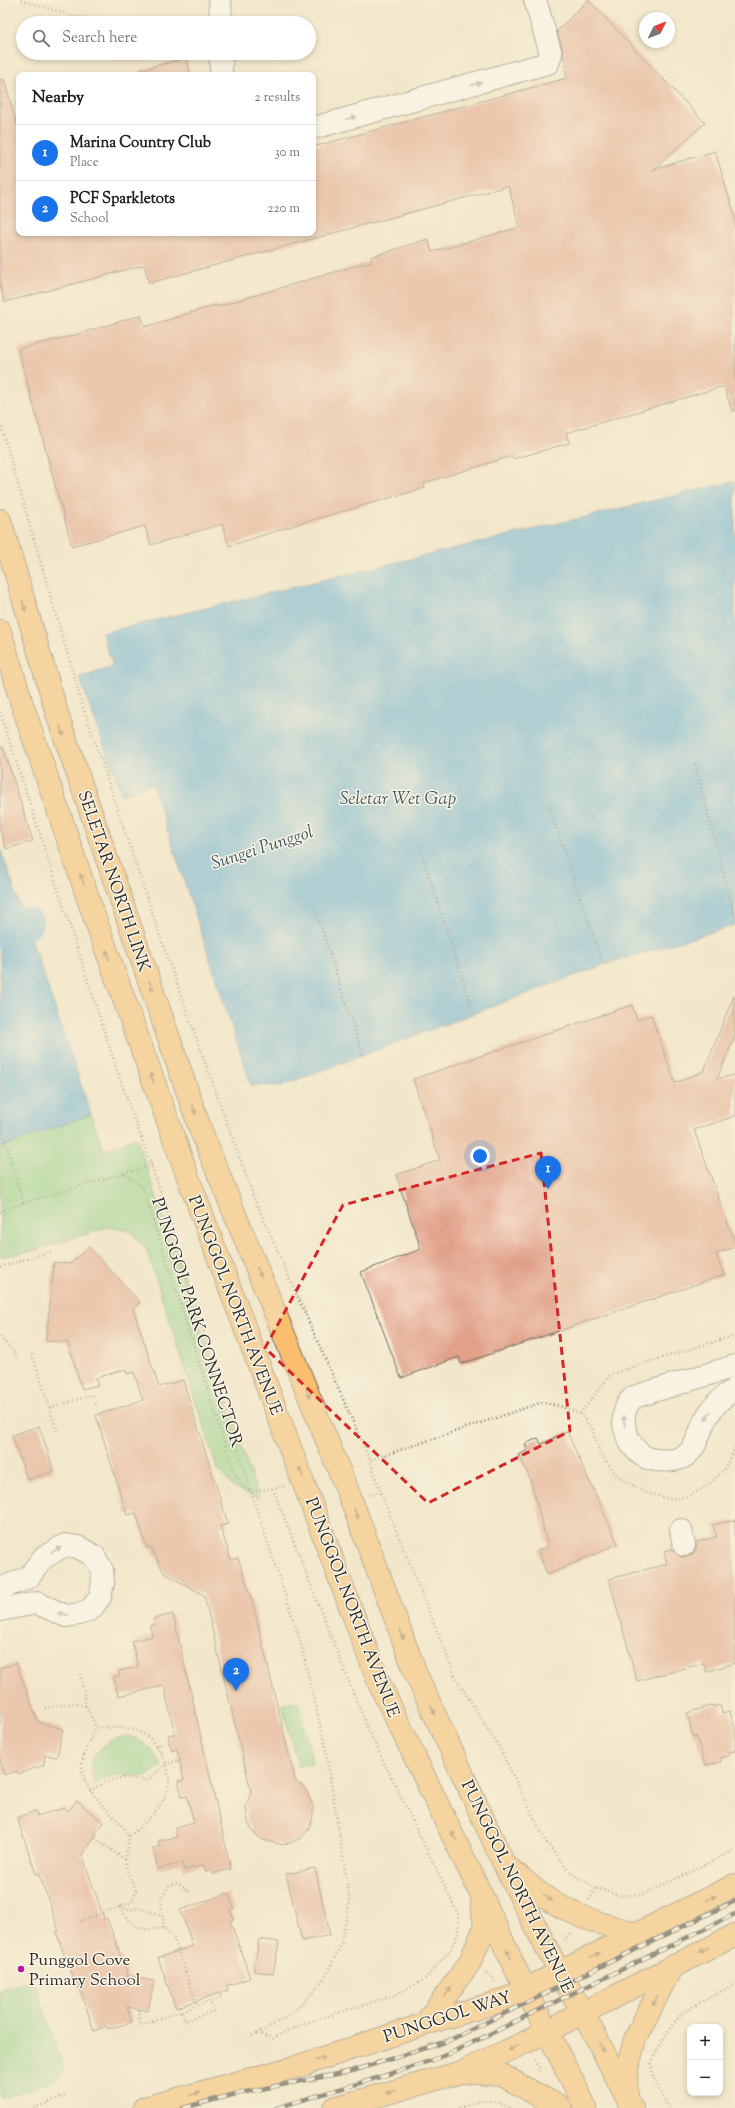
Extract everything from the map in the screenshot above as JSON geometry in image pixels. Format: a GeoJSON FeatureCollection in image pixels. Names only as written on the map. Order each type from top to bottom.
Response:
{"type":"FeatureCollection","features":[{"type":"Feature","properties":{"kind":"main road","name":"SELETAR NORTH LINK"},"geometry":{"type":"LineString","coordinates":[[0,520],[59,720],[201,1131],[244,1236]]}},
{"type":"Feature","properties":{"kind":"main road","name":"SELETAR NORTH LINK"},"geometry":{"type":"LineString","coordinates":[[0,631],[22,704],[79,870],[189,1180]]}},
{"type":"Feature","properties":{"kind":"main road","name":"PUNGGOL NORTH AVENUE"},"geometry":{"type":"LineString","coordinates":[[189,1180],[379,1683],[526,1989],[586,2108]]}},
{"type":"Feature","properties":{"kind":"main road","name":"PUNGGOL NORTH AVENUE"},"geometry":{"type":"LineString","coordinates":[[244,1236],[354,1509],[416,1674],[505,1866],[630,2104]]}},
{"type":"Feature","properties":{"kind":"main road"},"geometry":{"type":"LineString","coordinates":[[505,1866],[550,1900],[580,1916],[612,1927],[640,1934]]}},
{"type":"Feature","properties":{"kind":"main road","name":"PUNGGOL WAY"},"geometry":{"type":"LineString","coordinates":[[144,2108],[299,2066],[424,2024],[504,2000],[640,1934],[735,1885]]}},
{"type":"Feature","properties":{"kind":"main road"},"geometry":{"type":"LineString","coordinates":[[424,2024],[470,1962],[485,1927],[480,1892]]}},
{"type":"Feature","properties":{"kind":"main road"},"geometry":{"type":"LineString","coordinates":[[334,2108],[462,2072],[548,2031],[735,1935]]}},
{"type":"Feature","properties":{"kind":"main road"},"geometry":{"type":"LineString","coordinates":[[630,2104],[626,2073],[635,2039],[672,1966]]}},
{"type":"Feature","properties":{"kind":"main road"},"geometry":{"type":"LineString","coordinates":[[462,2072],[502,2075],[561,2108]]}},
{"type":"Feature","properties":{"kind":"street"},"geometry":{"type":"LineString","coordinates":[[220,0],[220,16]]}},
{"type":"Feature","properties":{"kind":"street"},"geometry":{"type":"LineString","coordinates":[[316,127],[548,63],[551,54],[535,0]]}},
{"type":"Feature","properties":{"kind":"street"},"geometry":{"type":"LineString","coordinates":[[221,60],[221,72]]}},
{"type":"Feature","properties":{"kind":"street"},"geometry":{"type":"LineString","coordinates":[[735,1366],[634,1397],[628,1401],[623,1412],[627,1434],[634,1446],[644,1456],[650,1459],[670,1460],[681,1458],[696,1443],[711,1411],[720,1400],[735,1389]]}},
{"type":"Feature","properties":{"kind":"street"},"geometry":{"type":"LineString","coordinates":[[0,1589],[29,1577],[43,1558],[65,1545],[78,1547],[94,1556],[102,1570],[104,1584],[100,1597],[91,1609],[79,1614],[66,1616],[37,1603],[0,1610]]}},
{"type":"Feature","properties":{"kind":"path"},"geometry":{"type":"LineString","coordinates":[[20,0],[73,16]]}},
{"type":"Feature","properties":{"kind":"path"},"geometry":{"type":"LineString","coordinates":[[0,423],[83,707],[164,948],[254,1198],[370,1460],[380,1492],[456,1678],[500,1749],[546,1842],[570,1872],[596,1888],[620,1896],[644,1894],[735,1850]]}},
{"type":"Feature","properties":{"kind":"path"},"geometry":{"type":"LineString","coordinates":[[0,712],[119,1076],[167,1209],[251,1492],[300,1640],[324,1738],[350,1900],[341,1944],[325,1978],[291,2014],[257,2034],[250,2036]]}},
{"type":"Feature","properties":{"kind":"path"},"geometry":{"type":"LineString","coordinates":[[695,764],[735,919]]}},
{"type":"Feature","properties":{"kind":"path"},"geometry":{"type":"LineString","coordinates":[[549,806],[603,965]]}},
{"type":"Feature","properties":{"kind":"path"},"geometry":{"type":"LineString","coordinates":[[420,845],[474,1014]]}},
{"type":"Feature","properties":{"kind":"path"},"geometry":{"type":"LineString","coordinates":[[314,905],[363,1056]]}},
{"type":"Feature","properties":{"kind":"path"},"geometry":{"type":"LineString","coordinates":[[0,1121],[23,1203]]}},
{"type":"Feature","properties":{"kind":"path"},"geometry":{"type":"LineString","coordinates":[[0,1212],[23,1203],[152,1165]]}},
{"type":"Feature","properties":{"kind":"path","name":"PUNGGOL PARK CONNECTOR"},"geometry":{"type":"LineString","coordinates":[[124,1173],[143,1188],[229,1459],[239,1481],[251,1492]]}},
{"type":"Feature","properties":{"kind":"path"},"geometry":{"type":"LineString","coordinates":[[0,1267],[29,1260],[54,1251]]}},
{"type":"Feature","properties":{"kind":"path"},"geometry":{"type":"LineString","coordinates":[[580,1414],[611,1374],[735,1334]]}},
{"type":"Feature","properties":{"kind":"path"},"geometry":{"type":"LineString","coordinates":[[0,1337],[15,1353],[17,1359]]}},
{"type":"Feature","properties":{"kind":"path"},"geometry":{"type":"LineString","coordinates":[[32,1354],[57,1431]]}},
{"type":"Feature","properties":{"kind":"path"},"geometry":{"type":"LineString","coordinates":[[50,1408],[92,1395],[95,1404]]}},
{"type":"Feature","properties":{"kind":"path"},"geometry":{"type":"LineString","coordinates":[[370,1460],[543,1402],[563,1407],[580,1414],[592,1429],[600,1453],[617,1476],[644,1492],[670,1499],[689,1496],[707,1486],[724,1470],[735,1448]]}},
{"type":"Feature","properties":{"kind":"path"},"geometry":{"type":"LineString","coordinates":[[251,1492],[273,1490],[366,1725],[458,1916],[458,1933],[451,1949],[425,1979],[396,1995],[304,2023],[273,2038],[257,2034]]}},
{"type":"Feature","properties":{"kind":"path"},"geometry":{"type":"LineString","coordinates":[[81,1674],[86,1706],[96,1727]]}},
{"type":"Feature","properties":{"kind":"path"},"geometry":{"type":"LineString","coordinates":[[45,1708],[72,1703],[86,1706]]}},
{"type":"Feature","properties":{"kind":"path"},"geometry":{"type":"LineString","coordinates":[[96,1727],[126,1728],[142,1733],[156,1745],[167,1764],[170,1784],[157,1811],[128,1837]]}},
{"type":"Feature","properties":{"kind":"path"},"geometry":{"type":"LineString","coordinates":[[80,1921],[132,1902],[136,1890],[129,1875],[126,1860],[128,1837],[121,1823],[90,1791],[82,1776],[82,1761],[88,1742],[96,1727]]}},
{"type":"Feature","properties":{"kind":"path"},"geometry":{"type":"LineString","coordinates":[[156,1745],[170,1743]]}},
{"type":"Feature","properties":{"kind":"path"},"geometry":{"type":"LineString","coordinates":[[90,1791],[106,1782],[124,1777],[147,1780],[167,1764],[182,1759]]}},
{"type":"Feature","properties":{"kind":"path"},"geometry":{"type":"LineString","coordinates":[[95,1838],[126,1860]]}},
{"type":"Feature","properties":{"kind":"path"},"geometry":{"type":"LineString","coordinates":[[190,1892],[178,1882],[169,1886],[161,1899],[164,1928],[172,1936],[197,2005]]}},
{"type":"Feature","properties":{"kind":"path"},"geometry":{"type":"LineString","coordinates":[[119,1907],[130,1910],[139,1908],[164,1917]]}},
{"type":"Feature","properties":{"kind":"path"},"geometry":{"type":"LineString","coordinates":[[119,1907],[131,1924],[146,1931],[164,1928]]}},
{"type":"Feature","properties":{"kind":"path"},"geometry":{"type":"LineString","coordinates":[[669,2108],[653,2077],[651,2064],[658,2048],[671,2027],[683,2012],[735,1984]]}},
{"type":"Feature","properties":{"kind":"path"},"geometry":{"type":"LineString","coordinates":[[139,2010],[138,2017],[140,2025],[222,1997],[220,1993]]}},
{"type":"Feature","properties":{"kind":"path"},"geometry":{"type":"LineString","coordinates":[[181,2011],[185,2021],[214,2011],[210,2001]]}},
{"type":"Feature","properties":{"kind":"path"},"geometry":{"type":"LineString","coordinates":[[34,2108],[66,2095]]}},
{"type":"Feature","properties":{"kind":"path"},"geometry":{"type":"LineString","coordinates":[[459,2108],[486,2099],[497,2101],[510,2108]]}},
{"type":"Feature","properties":{"kind":"highlighted area"},"geometry":{"type":"Polygon","coordinates":[[[541,1153],[570,1431],[428,1503],[265,1348],[343,1205],[541,1153]]]}},
{"type":"Feature","properties":{"kind":"green space"},"geometry":{"type":"Polygon","coordinates":[[[91,1114],[104,1151],[136,1137],[259,1499],[233,1487],[218,1470],[146,1248],[130,1231],[109,1227],[32,1251],[0,1257],[0,1148],[91,1114]]]}},
{"type":"Feature","properties":{"kind":"green space"},"geometry":{"type":"Polygon","coordinates":[[[298,1701],[313,1763],[298,1767],[282,1705],[298,1701]]]}},
{"type":"Feature","properties":{"kind":"green space"},"geometry":{"type":"Polygon","coordinates":[[[126,1736],[139,1739],[147,1745],[161,1765],[148,1776],[120,1775],[108,1778],[93,1785],[91,1759],[108,1741],[126,1736]]]}},
{"type":"Feature","properties":{"kind":"green space"},"geometry":{"type":"Polygon","coordinates":[[[24,1982],[34,1985],[37,1990],[64,2068],[64,2073],[58,2079],[0,2099],[0,1990],[24,1982]]]}},
{"type":"Feature","properties":{"kind":"water","name":"Seletar Wet Gap"},"geometry":{"type":"Polygon","coordinates":[[[735,481],[735,925],[603,965],[281,1086],[251,1085],[152,783],[122,795],[79,677],[113,666],[102,633],[735,481]]]}},
{"type":"Feature","properties":{"kind":"water"},"geometry":{"type":"Polygon","coordinates":[[[0,847],[91,1114],[0,1148],[0,847]]]}},
{"type":"Feature","properties":{"kind":"building"},"geometry":{"type":"Polygon","coordinates":[[[588,0],[705,123],[652,170],[715,151],[735,217],[735,411],[732,411],[724,386],[566,433],[569,443],[513,459],[512,456],[424,483],[425,488],[298,524],[229,546],[222,524],[151,545],[145,526],[72,546],[18,349],[75,335],[141,315],[145,327],[216,305],[216,307],[372,261],[371,257],[428,239],[432,252],[520,227],[508,186],[149,283],[144,265],[5,302],[0,285],[0,80],[4,79],[16,121],[16,236],[316,236],[316,146],[567,78],[563,50],[557,31],[588,0]]]}},
{"type":"Feature","properties":{"kind":"building"},"geometry":{"type":"Polygon","coordinates":[[[178,60],[187,60],[190,72],[140,72],[140,70],[178,60]]]}},
{"type":"Feature","properties":{"kind":"building"},"geometry":{"type":"Polygon","coordinates":[[[0,747],[3,747],[33,841],[6,849],[0,830],[0,747]]]}},
{"type":"Feature","properties":{"kind":"building"},"geometry":{"type":"Polygon","coordinates":[[[734,995],[735,1036],[717,1079],[735,1075],[735,1116],[694,1130],[735,1243],[735,1247],[716,1254],[724,1275],[461,1364],[459,1357],[401,1378],[361,1272],[421,1249],[396,1175],[440,1160],[413,1079],[632,1005],[637,1020],[651,1015],[675,1083],[704,1071],[734,995]]]}},
{"type":"Feature","properties":{"kind":"building"},"geometry":{"type":"Polygon","coordinates":[[[89,1247],[140,1302],[133,1309],[159,1387],[183,1380],[228,1524],[220,1526],[231,1560],[238,1558],[252,1600],[295,1780],[305,1788],[313,1806],[313,1816],[309,1828],[301,1838],[283,1845],[263,1840],[254,1833],[248,1822],[246,1807],[251,1791],[204,1595],[164,1573],[151,1547],[147,1548],[136,1513],[127,1515],[96,1415],[143,1400],[134,1372],[127,1374],[126,1369],[96,1378],[98,1385],[82,1389],[68,1342],[46,1341],[54,1262],[70,1264],[89,1247]]]}},
{"type":"Feature","properties":{"kind":"building"},"geometry":{"type":"Polygon","coordinates":[[[39,1426],[54,1471],[27,1480],[12,1435],[39,1426]]]}},
{"type":"Feature","properties":{"kind":"building"},"geometry":{"type":"Polygon","coordinates":[[[567,1432],[618,1544],[547,1575],[538,1550],[548,1546],[530,1478],[519,1455],[528,1450],[525,1444],[538,1438],[541,1444],[567,1432]]]}},
{"type":"Feature","properties":{"kind":"building"},"geometry":{"type":"Polygon","coordinates":[[[735,1520],[735,1663],[706,1672],[704,1663],[637,1681],[609,1579],[667,1564],[664,1551],[672,1549],[680,1557],[692,1555],[696,1549],[696,1542],[717,1537],[713,1525],[735,1520]]]}},
{"type":"Feature","properties":{"kind":"building"},"geometry":{"type":"Polygon","coordinates":[[[173,1614],[231,1869],[212,1874],[211,1870],[205,1871],[204,1865],[184,1870],[182,1863],[158,1869],[153,1848],[160,1847],[158,1841],[177,1837],[175,1828],[194,1823],[187,1796],[182,1797],[178,1781],[184,1780],[177,1749],[172,1751],[168,1735],[175,1734],[164,1686],[118,1696],[114,1677],[120,1675],[119,1671],[138,1667],[132,1641],[152,1636],[150,1626],[155,1625],[153,1619],[173,1614]]]}},
{"type":"Feature","properties":{"kind":"building"},"geometry":{"type":"Polygon","coordinates":[[[16,1663],[38,1722],[63,1729],[57,1757],[45,1755],[44,1765],[18,1774],[17,1771],[4,1775],[0,1763],[0,1668],[16,1663]]]}},
{"type":"Feature","properties":{"kind":"building"},"geometry":{"type":"Polygon","coordinates":[[[713,1705],[713,1707],[720,1705],[722,1713],[730,1711],[735,1729],[735,1751],[729,1752],[729,1756],[720,1758],[721,1762],[705,1765],[696,1736],[693,1737],[687,1713],[713,1705]]]}},
{"type":"Feature","properties":{"kind":"building"},"geometry":{"type":"Polygon","coordinates":[[[77,1801],[104,1823],[95,1833],[97,1835],[82,1854],[104,1919],[107,1918],[128,1976],[154,1981],[148,2011],[127,2007],[132,2022],[108,2029],[107,2026],[94,2031],[79,1986],[76,1987],[56,1932],[59,1931],[39,1873],[36,1874],[17,1818],[35,1811],[37,1816],[64,1808],[68,1811],[77,1801]]]}},
{"type":"Feature","properties":{"kind":"building"},"geometry":{"type":"Polygon","coordinates":[[[315,1868],[330,1935],[302,1941],[286,1874],[315,1868]]]}},
{"type":"Feature","properties":{"kind":"building"},"geometry":{"type":"Polygon","coordinates":[[[228,1893],[234,1909],[230,1910],[234,1919],[230,1920],[250,1978],[226,1986],[228,1990],[176,2008],[158,1958],[193,1946],[180,1910],[228,1893]]]}},
{"type":"Feature","properties":{"kind":"building"},"geometry":{"type":"Polygon","coordinates":[[[259,1939],[279,1942],[273,1974],[254,1971],[259,1939]]]}},
{"type":"Feature","properties":{"kind":"waterway","name":"Sungei Punggol"},"geometry":{"type":"LineString","coordinates":[[0,933],[27,923]]}},
{"type":"Feature","properties":{"kind":"railway"},"geometry":{"type":"LineString","coordinates":[[183,2108],[236,2094],[352,2071],[448,2041],[735,1901]]}},
{"type":"Feature","properties":{"kind":"railway"},"geometry":{"type":"LineString","coordinates":[[276,2108],[385,2076],[449,2054],[735,1914]]}},
{"type":"Feature","properties":{"kind":"place","name":"Marina Country Club"},"geometry":{"type":"Point","coordinates":[548,1189]}},
{"type":"Feature","properties":{"kind":"place","name":"PCF Sparkletots"},"geometry":{"type":"Point","coordinates":[236,1691]}},
{"type":"Feature","properties":{"kind":"place","name":"Punggol Cove Primary School"},"geometry":{"type":"Point","coordinates":[21,1969]}}]}
